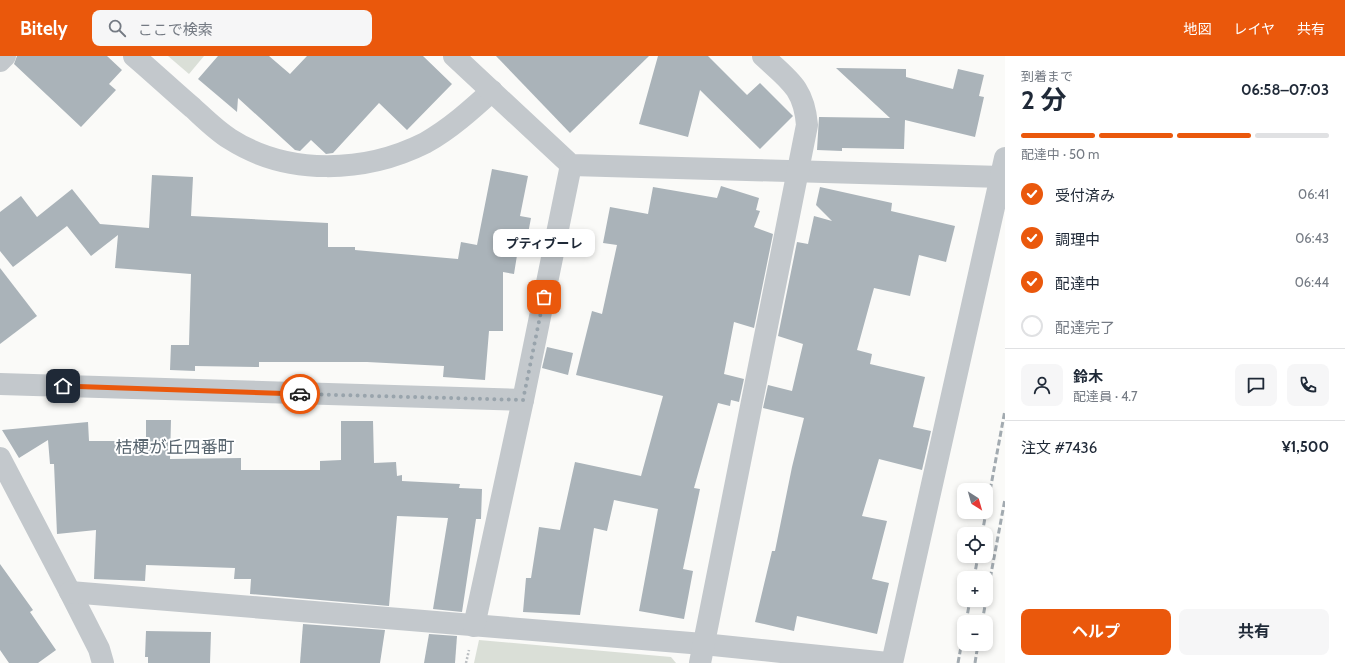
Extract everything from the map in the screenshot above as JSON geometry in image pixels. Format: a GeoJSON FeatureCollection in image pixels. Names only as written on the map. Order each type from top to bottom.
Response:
{"type":"FeatureCollection","features":[{"type":"Feature","properties":{"kind":"street"},"geometry":{"type":"LineString","coordinates":[[0,61],[5,56]]}},
{"type":"Feature","properties":{"kind":"street"},"geometry":{"type":"LineString","coordinates":[[134,56],[230,139],[269,157],[312,167],[334,167],[358,164],[402,152],[425,143],[467,114],[492,91]]}},
{"type":"Feature","properties":{"kind":"street"},"geometry":{"type":"LineString","coordinates":[[454,56],[571,165],[798,170],[1003,168],[892,663]]}},
{"type":"Feature","properties":{"kind":"street"},"geometry":{"type":"LineString","coordinates":[[702,654],[807,125],[806,107],[801,94],[788,78],[763,56]]}},
{"type":"Feature","properties":{"kind":"street"},"geometry":{"type":"LineString","coordinates":[[474,626],[523,400],[571,165]]}},
{"type":"Feature","properties":{"kind":"street"},"geometry":{"type":"LineString","coordinates":[[0,384],[523,400]]}},
{"type":"Feature","properties":{"kind":"street"},"geometry":{"type":"LineString","coordinates":[[0,458],[99,649],[103,663]]}},
{"type":"Feature","properties":{"kind":"street"},"geometry":{"type":"LineString","coordinates":[[70,592],[474,626],[702,654],[888,663]]}},
{"type":"Feature","properties":{"kind":"path"},"geometry":{"type":"LineString","coordinates":[[466,663],[470,648]]}},
{"type":"Feature","properties":{"kind":"shaded area"},"geometry":{"type":"Polygon","coordinates":[[[168,56],[204,56],[189,74],[168,56]]]}},
{"type":"Feature","properties":{"kind":"shaded area"},"geometry":{"type":"Polygon","coordinates":[[[479,640],[671,657],[676,663],[474,663],[479,640]]]}},
{"type":"Feature","properties":{"kind":"building"},"geometry":{"type":"Polygon","coordinates":[[[17,56],[107,56],[122,70],[109,84],[116,90],[81,127],[14,64],[17,56]]]}},
{"type":"Feature","properties":{"kind":"building"},"geometry":{"type":"Polygon","coordinates":[[[218,56],[269,56],[290,74],[307,56],[423,56],[452,84],[407,130],[379,103],[333,153],[326,154],[311,140],[300,151],[295,150],[238,98],[237,112],[198,79],[218,56]]]}},
{"type":"Feature","properties":{"kind":"building"},"geometry":{"type":"Polygon","coordinates":[[[496,56],[649,56],[570,133],[496,56]]]}},
{"type":"Feature","properties":{"kind":"building"},"geometry":{"type":"Polygon","coordinates":[[[658,56],[708,56],[747,95],[760,83],[793,116],[760,149],[700,90],[688,137],[639,124],[658,56]]]}},
{"type":"Feature","properties":{"kind":"building"},"geometry":{"type":"Polygon","coordinates":[[[836,68],[906,69],[906,77],[953,89],[958,69],[984,75],[979,96],[984,97],[975,137],[905,120],[904,149],[842,148],[842,151],[817,150],[819,117],[890,118],[836,68]]]}},
{"type":"Feature","properties":{"kind":"building"},"geometry":{"type":"Polygon","coordinates":[[[492,169],[528,176],[520,216],[531,218],[526,244],[519,243],[514,274],[503,272],[503,331],[489,331],[485,380],[443,377],[444,366],[367,362],[259,362],[259,367],[195,366],[195,371],[170,370],[171,345],[189,345],[191,274],[115,268],[118,235],[91,256],[67,226],[13,267],[0,251],[0,212],[21,196],[37,217],[72,189],[100,224],[149,228],[152,175],[193,177],[191,216],[328,223],[328,247],[355,247],[355,250],[458,259],[461,242],[477,245],[492,169]]]}},
{"type":"Feature","properties":{"kind":"building"},"geometry":{"type":"Polygon","coordinates":[[[721,186],[759,198],[756,210],[760,211],[754,227],[773,234],[754,328],[734,322],[724,374],[744,379],[739,402],[731,400],[730,406],[718,403],[694,488],[700,489],[683,569],[693,571],[684,619],[639,611],[658,509],[614,500],[607,531],[594,528],[580,615],[523,612],[526,578],[531,578],[539,527],[560,530],[575,462],[641,476],[663,396],[576,375],[592,311],[602,314],[617,245],[603,243],[610,207],[648,214],[653,187],[717,198],[721,186]]]}},
{"type":"Feature","properties":{"kind":"building"},"geometry":{"type":"Polygon","coordinates":[[[820,187],[892,203],[891,211],[955,226],[946,262],[919,255],[910,296],[874,288],[857,350],[872,354],[870,364],[925,377],[913,427],[931,431],[922,470],[879,459],[862,516],[887,521],[872,579],[889,583],[877,634],[797,616],[794,631],[755,622],[772,551],[775,551],[792,467],[804,418],[763,408],[768,385],[792,391],[803,344],[778,336],[797,242],[808,244],[814,216],[832,221],[816,205],[820,187]]]}},
{"type":"Feature","properties":{"kind":"building"},"geometry":{"type":"Polygon","coordinates":[[[0,268],[37,316],[0,344],[0,268]]]}},
{"type":"Feature","properties":{"kind":"building"},"geometry":{"type":"Polygon","coordinates":[[[547,347],[573,353],[568,375],[542,368],[547,347]]]}},
{"type":"Feature","properties":{"kind":"building"},"geometry":{"type":"Polygon","coordinates":[[[146,420],[171,420],[170,459],[241,458],[241,470],[320,470],[320,461],[341,460],[341,421],[373,421],[374,463],[396,462],[397,476],[402,475],[402,481],[460,484],[459,488],[482,489],[481,519],[476,519],[462,612],[433,609],[448,518],[397,516],[389,606],[250,594],[251,579],[234,579],[235,568],[146,565],[145,581],[94,579],[96,530],[57,534],[54,464],[50,464],[48,440],[19,458],[2,430],[88,422],[89,441],[146,441],[146,420]]]}},
{"type":"Feature","properties":{"kind":"building"},"geometry":{"type":"Polygon","coordinates":[[[0,564],[33,610],[30,612],[56,650],[38,663],[9,663],[0,650],[0,564]]]}},
{"type":"Feature","properties":{"kind":"building"},"geometry":{"type":"Polygon","coordinates":[[[303,624],[385,630],[380,663],[300,663],[303,624]]]}},
{"type":"Feature","properties":{"kind":"building"},"geometry":{"type":"Polygon","coordinates":[[[146,631],[211,632],[210,663],[148,663],[148,657],[145,657],[146,631]]]}},
{"type":"Feature","properties":{"kind":"building"},"geometry":{"type":"Polygon","coordinates":[[[429,634],[457,636],[455,663],[424,663],[429,634]]]}},
{"type":"Feature","properties":{"kind":"railway"},"geometry":{"type":"LineString","coordinates":[[983,527],[1005,410]]}},
{"type":"Feature","properties":{"kind":"railway"},"geometry":{"type":"LineString","coordinates":[[983,615],[1005,499]]}},
{"type":"Feature","properties":{"kind":"railway"},"geometry":{"type":"LineString","coordinates":[[975,571],[977,563]]}},
{"type":"Feature","properties":{"kind":"railway"},"geometry":{"type":"LineString","coordinates":[[967,615],[969,607]]}},
{"type":"Feature","properties":{"kind":"railway"},"geometry":{"type":"LineString","coordinates":[[958,663],[960,651]]}},
{"type":"Feature","properties":{"kind":"railway"},"geometry":{"type":"LineString","coordinates":[[975,663],[977,651]]}},
{"type":"Feature","properties":{"kind":"way so far"},"geometry":{"type":"LineString","coordinates":[[300,394],[523,400],[544,297]]}},
{"type":"Feature","properties":{"kind":"place","name":"プティブーレ"},"geometry":{"type":"Point","coordinates":[544,297]}},
{"type":"Feature","properties":{"kind":"district","name":"桔梗が丘四番町"},"geometry":{"type":"Point","coordinates":[175,447]}},
{"type":"Feature","properties":{"kind":"route"},"geometry":{"type":"LineString","coordinates":[[63,386],[300,394]]}}]}
